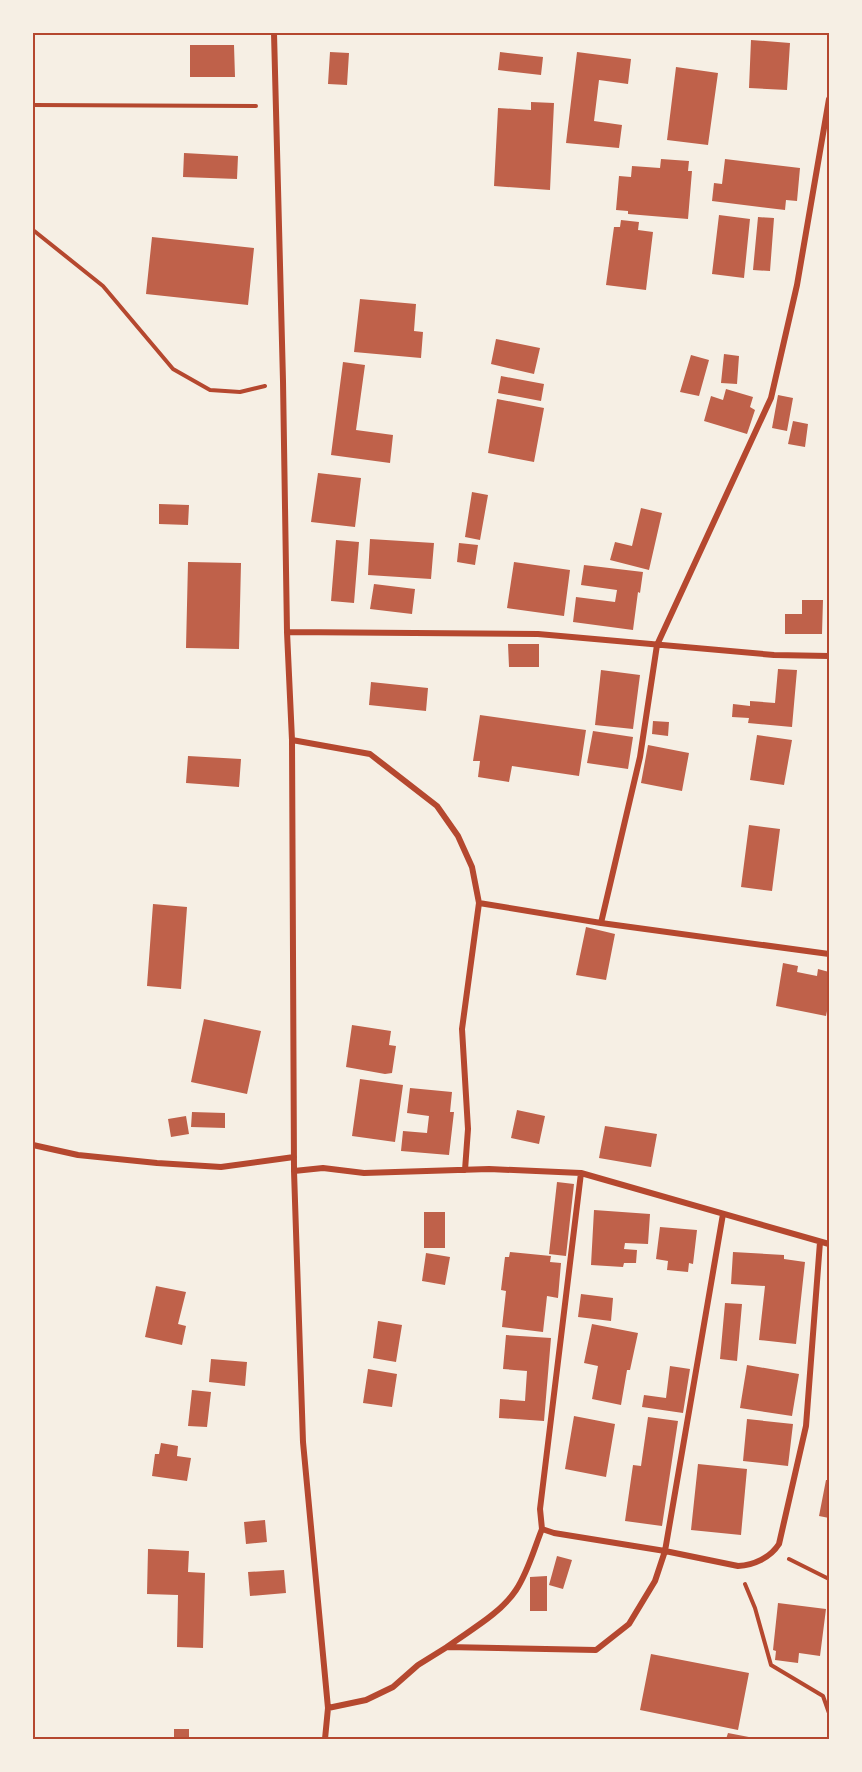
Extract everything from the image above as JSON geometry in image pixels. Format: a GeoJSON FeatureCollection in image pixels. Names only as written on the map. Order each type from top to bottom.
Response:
{"type":"FeatureCollection","features":[{"type":"Feature","properties":{"kind":"street"},"geometry":{"type":"LineString","coordinates":[[274,33],[287,632],[292,740],[294,1171],[303,1442],[328,1708],[325,1739]]}},
{"type":"Feature","properties":{"kind":"street"},"geometry":{"type":"LineString","coordinates":[[601,923],[640,757],[657,645],[771,398],[796,285],[829,99]]}},
{"type":"Feature","properties":{"kind":"street"},"geometry":{"type":"LineString","coordinates":[[287,632],[538,634],[774,655],[829,656]]}},
{"type":"Feature","properties":{"kind":"street"},"geometry":{"type":"LineString","coordinates":[[292,740],[369,754],[437,806],[458,836],[472,867],[479,903],[462,1029],[468,1129],[465,1170]]}},
{"type":"Feature","properties":{"kind":"street"},"geometry":{"type":"LineString","coordinates":[[479,903],[601,923],[829,954]]}},
{"type":"Feature","properties":{"kind":"street"},"geometry":{"type":"LineString","coordinates":[[33,1144],[78,1155],[221,1167],[294,1157]]}},
{"type":"Feature","properties":{"kind":"street"},"geometry":{"type":"LineString","coordinates":[[294,1171],[323,1168],[364,1173],[465,1170],[581,1173],[829,1244]]}},
{"type":"Feature","properties":{"kind":"street"},"geometry":{"type":"LineString","coordinates":[[328,1708],[366,1700],[393,1687],[418,1665],[447,1647],[495,1611],[515,1591],[526,1572],[542,1529],[540,1509],[581,1173]]}},
{"type":"Feature","properties":{"kind":"street"},"geometry":{"type":"LineString","coordinates":[[447,1647],[596,1650],[629,1624],[656,1581],[665,1551],[723,1214]]}},
{"type":"Feature","properties":{"kind":"street"},"geometry":{"type":"LineString","coordinates":[[542,1529],[738,1566],[749,1566],[774,1551],[779,1544],[806,1426],[820,1242]]}},
{"type":"Feature","properties":{"kind":"path"},"geometry":{"type":"LineString","coordinates":[[33,105],[57,107],[144,104],[275,106]]}},
{"type":"Feature","properties":{"kind":"path"},"geometry":{"type":"LineString","coordinates":[[33,230],[103,286],[173,369],[210,390],[240,392],[283,381]]}},
{"type":"Feature","properties":{"kind":"path"},"geometry":{"type":"LineString","coordinates":[[774,1551],[829,1579]]}},
{"type":"Feature","properties":{"kind":"path"},"geometry":{"type":"LineString","coordinates":[[738,1566],[755,1608],[771,1665],[823,1696],[829,1713]]}},
{"type":"Feature","properties":{"kind":"building"},"geometry":{"type":"Polygon","coordinates":[[[751,40],[790,43],[787,90],[749,88],[751,40]]]}},
{"type":"Feature","properties":{"kind":"building"},"geometry":{"type":"Polygon","coordinates":[[[190,45],[234,45],[235,77],[190,77],[190,45]]]}},
{"type":"Feature","properties":{"kind":"building"},"geometry":{"type":"Polygon","coordinates":[[[330,52],[349,53],[347,85],[328,84],[330,52]]]}},
{"type":"Feature","properties":{"kind":"building"},"geometry":{"type":"Polygon","coordinates":[[[500,52],[543,57],[541,75],[498,70],[500,52]]]}},
{"type":"Feature","properties":{"kind":"building"},"geometry":{"type":"Polygon","coordinates":[[[577,52],[631,59],[628,84],[599,80],[594,121],[622,125],[619,148],[566,143],[577,52]]]}},
{"type":"Feature","properties":{"kind":"building"},"geometry":{"type":"Polygon","coordinates":[[[676,67],[718,73],[708,145],[667,140],[676,67]]]}},
{"type":"Feature","properties":{"kind":"building"},"geometry":{"type":"Polygon","coordinates":[[[531,102],[554,103],[550,190],[494,186],[498,108],[531,110],[531,102]]]}},
{"type":"Feature","properties":{"kind":"building"},"geometry":{"type":"Polygon","coordinates":[[[184,153],[238,156],[237,179],[183,177],[184,153]]]}},
{"type":"Feature","properties":{"kind":"building"},"geometry":{"type":"Polygon","coordinates":[[[661,159],[689,161],[688,171],[692,171],[688,219],[628,214],[628,211],[616,210],[619,176],[631,177],[632,166],[660,168],[661,159]]]}},
{"type":"Feature","properties":{"kind":"building"},"geometry":{"type":"Polygon","coordinates":[[[725,159],[800,168],[797,201],[786,200],[785,210],[712,201],[714,183],[722,184],[725,159]]]}},
{"type":"Feature","properties":{"kind":"building"},"geometry":{"type":"Polygon","coordinates":[[[719,215],[750,219],[744,278],[712,274],[719,215]]]}},
{"type":"Feature","properties":{"kind":"building"},"geometry":{"type":"Polygon","coordinates":[[[758,217],[774,218],[770,271],[753,270],[758,217]]]}},
{"type":"Feature","properties":{"kind":"building"},"geometry":{"type":"Polygon","coordinates":[[[621,220],[639,222],[638,230],[653,232],[646,290],[606,285],[614,227],[620,227],[621,220]]]}},
{"type":"Feature","properties":{"kind":"building"},"geometry":{"type":"Polygon","coordinates":[[[152,237],[254,248],[248,305],[146,294],[152,237]]]}},
{"type":"Feature","properties":{"kind":"building"},"geometry":{"type":"Polygon","coordinates":[[[360,299],[416,304],[414,331],[423,332],[421,358],[354,352],[360,299]]]}},
{"type":"Feature","properties":{"kind":"building"},"geometry":{"type":"Polygon","coordinates":[[[496,339],[540,348],[534,374],[491,364],[496,339]]]}},
{"type":"Feature","properties":{"kind":"building"},"geometry":{"type":"Polygon","coordinates":[[[724,354],[739,356],[737,384],[721,383],[724,354]]]}},
{"type":"Feature","properties":{"kind":"building"},"geometry":{"type":"Polygon","coordinates":[[[691,355],[709,360],[699,396],[680,392],[691,355]]]}},
{"type":"Feature","properties":{"kind":"building"},"geometry":{"type":"Polygon","coordinates":[[[343,362],[365,365],[356,430],[393,435],[390,463],[331,455],[343,362]]]}},
{"type":"Feature","properties":{"kind":"building"},"geometry":{"type":"Polygon","coordinates":[[[501,376],[544,384],[541,401],[498,393],[501,376]]]}},
{"type":"Feature","properties":{"kind":"building"},"geometry":{"type":"Polygon","coordinates":[[[726,389],[753,397],[750,407],[755,410],[747,434],[704,421],[711,396],[723,400],[726,389]]]}},
{"type":"Feature","properties":{"kind":"building"},"geometry":{"type":"Polygon","coordinates":[[[778,395],[793,398],[787,431],[772,428],[778,395]]]}},
{"type":"Feature","properties":{"kind":"building"},"geometry":{"type":"Polygon","coordinates":[[[497,399],[544,408],[534,462],[488,453],[497,399]]]}},
{"type":"Feature","properties":{"kind":"building"},"geometry":{"type":"Polygon","coordinates":[[[793,421],[808,424],[805,447],[788,444],[793,421]]]}},
{"type":"Feature","properties":{"kind":"building"},"geometry":{"type":"Polygon","coordinates":[[[318,473],[361,478],[355,527],[311,522],[318,473]]]}},
{"type":"Feature","properties":{"kind":"building"},"geometry":{"type":"Polygon","coordinates":[[[472,492],[488,495],[480,540],[465,537],[472,492]]]}},
{"type":"Feature","properties":{"kind":"building"},"geometry":{"type":"Polygon","coordinates":[[[159,504],[189,505],[188,525],[159,524],[159,504]]]}},
{"type":"Feature","properties":{"kind":"building"},"geometry":{"type":"Polygon","coordinates":[[[641,508],[662,513],[649,570],[610,560],[615,542],[632,546],[641,508]]]}},
{"type":"Feature","properties":{"kind":"building"},"geometry":{"type":"Polygon","coordinates":[[[370,539],[434,543],[431,579],[368,575],[370,539]]]}},
{"type":"Feature","properties":{"kind":"building"},"geometry":{"type":"Polygon","coordinates":[[[336,540],[359,542],[354,603],[331,601],[336,540]]]}},
{"type":"Feature","properties":{"kind":"building"},"geometry":{"type":"Polygon","coordinates":[[[459,543],[478,545],[475,565],[457,562],[459,543]]]}},
{"type":"Feature","properties":{"kind":"building"},"geometry":{"type":"Polygon","coordinates":[[[188,562],[241,563],[239,649],[186,648],[188,562]]]}},
{"type":"Feature","properties":{"kind":"building"},"geometry":{"type":"Polygon","coordinates":[[[514,562],[570,570],[564,616],[507,608],[514,562]]]}},
{"type":"Feature","properties":{"kind":"building"},"geometry":{"type":"Polygon","coordinates":[[[584,565],[643,572],[633,630],[573,622],[576,597],[615,602],[617,590],[581,585],[584,565]]]}},
{"type":"Feature","properties":{"kind":"building"},"geometry":{"type":"Polygon","coordinates":[[[374,584],[415,589],[412,614],[370,609],[374,584]]]}},
{"type":"Feature","properties":{"kind":"building"},"geometry":{"type":"Polygon","coordinates":[[[802,600],[823,600],[822,634],[785,634],[785,614],[802,614],[802,600]]]}},
{"type":"Feature","properties":{"kind":"building"},"geometry":{"type":"Polygon","coordinates":[[[508,644],[539,644],[539,667],[509,667],[508,644]]]}},
{"type":"Feature","properties":{"kind":"building"},"geometry":{"type":"Polygon","coordinates":[[[778,669],[797,670],[792,727],[748,723],[749,718],[732,717],[733,704],[750,706],[750,701],[775,703],[778,669]]]}},
{"type":"Feature","properties":{"kind":"building"},"geometry":{"type":"Polygon","coordinates":[[[601,670],[640,675],[633,729],[595,725],[601,670]]]}},
{"type":"Feature","properties":{"kind":"building"},"geometry":{"type":"Polygon","coordinates":[[[371,682],[428,688],[426,711],[369,705],[371,682]]]}},
{"type":"Feature","properties":{"kind":"building"},"geometry":{"type":"Polygon","coordinates":[[[480,715],[586,730],[579,776],[512,766],[509,782],[478,777],[480,761],[473,761],[480,715]]]}},
{"type":"Feature","properties":{"kind":"building"},"geometry":{"type":"Polygon","coordinates":[[[653,721],[669,722],[668,736],[652,734],[653,721]]]}},
{"type":"Feature","properties":{"kind":"building"},"geometry":{"type":"Polygon","coordinates":[[[593,731],[633,737],[628,769],[587,763],[593,731]]]}},
{"type":"Feature","properties":{"kind":"building"},"geometry":{"type":"Polygon","coordinates":[[[757,735],[792,740],[784,785],[750,780],[757,735]]]}},
{"type":"Feature","properties":{"kind":"building"},"geometry":{"type":"Polygon","coordinates":[[[648,745],[689,753],[682,791],[641,783],[648,745]]]}},
{"type":"Feature","properties":{"kind":"building"},"geometry":{"type":"Polygon","coordinates":[[[188,756],[241,759],[239,787],[186,783],[188,756]]]}},
{"type":"Feature","properties":{"kind":"building"},"geometry":{"type":"Polygon","coordinates":[[[749,825],[780,829],[772,891],[741,887],[749,825]]]}},
{"type":"Feature","properties":{"kind":"building"},"geometry":{"type":"Polygon","coordinates":[[[153,904],[187,907],[181,989],[147,986],[153,904]]]}},
{"type":"Feature","properties":{"kind":"building"},"geometry":{"type":"Polygon","coordinates":[[[586,927],[615,934],[606,980],[576,975],[586,927]]]}},
{"type":"Feature","properties":{"kind":"building"},"geometry":{"type":"Polygon","coordinates":[[[783,963],[798,966],[797,972],[817,976],[818,969],[829,972],[829,1001],[826,1016],[776,1006],[783,963]]]}},
{"type":"Feature","properties":{"kind":"building"},"geometry":{"type":"Polygon","coordinates":[[[204,1019],[261,1031],[247,1094],[191,1082],[204,1019]]]}},
{"type":"Feature","properties":{"kind":"building"},"geometry":{"type":"Polygon","coordinates":[[[352,1025],[391,1031],[389,1045],[396,1046],[392,1073],[385,1074],[346,1067],[352,1025]]]}},
{"type":"Feature","properties":{"kind":"building"},"geometry":{"type":"Polygon","coordinates":[[[360,1079],[403,1085],[395,1142],[352,1136],[360,1079]]]}},
{"type":"Feature","properties":{"kind":"building"},"geometry":{"type":"Polygon","coordinates":[[[410,1088],[452,1092],[450,1112],[454,1112],[449,1155],[401,1151],[403,1131],[427,1133],[429,1116],[407,1113],[410,1088]]]}},
{"type":"Feature","properties":{"kind":"building"},"geometry":{"type":"Polygon","coordinates":[[[517,1110],[545,1116],[539,1144],[511,1138],[517,1110]]]}},
{"type":"Feature","properties":{"kind":"building"},"geometry":{"type":"Polygon","coordinates":[[[192,1112],[225,1113],[225,1128],[191,1127],[192,1112]]]}},
{"type":"Feature","properties":{"kind":"building"},"geometry":{"type":"Polygon","coordinates":[[[186,1116],[189,1134],[171,1137],[168,1119],[186,1116]]]}},
{"type":"Feature","properties":{"kind":"building"},"geometry":{"type":"Polygon","coordinates":[[[605,1126],[657,1134],[651,1167],[599,1158],[605,1126]]]}},
{"type":"Feature","properties":{"kind":"building"},"geometry":{"type":"Polygon","coordinates":[[[557,1182],[574,1184],[566,1256],[549,1254],[557,1182]]]}},
{"type":"Feature","properties":{"kind":"building"},"geometry":{"type":"Polygon","coordinates":[[[594,1210],[650,1214],[648,1244],[625,1243],[624,1249],[637,1250],[636,1263],[624,1263],[623,1267],[591,1265],[594,1210]]]}},
{"type":"Feature","properties":{"kind":"building"},"geometry":{"type":"Polygon","coordinates":[[[424,1212],[445,1212],[445,1248],[424,1248],[424,1212]]]}},
{"type":"Feature","properties":{"kind":"building"},"geometry":{"type":"Polygon","coordinates":[[[660,1227],[697,1230],[693,1264],[689,1263],[688,1272],[667,1270],[668,1261],[656,1259],[660,1227]]]}},
{"type":"Feature","properties":{"kind":"building"},"geometry":{"type":"Polygon","coordinates":[[[510,1252],[551,1256],[550,1262],[561,1263],[558,1298],[547,1296],[543,1332],[502,1327],[506,1291],[501,1290],[505,1257],[509,1257],[510,1252]]]}},
{"type":"Feature","properties":{"kind":"building"},"geometry":{"type":"Polygon","coordinates":[[[733,1252],[784,1255],[784,1259],[805,1262],[796,1344],[759,1340],[765,1286],[731,1284],[733,1252]]]}},
{"type":"Feature","properties":{"kind":"building"},"geometry":{"type":"Polygon","coordinates":[[[426,1253],[450,1257],[445,1285],[422,1281],[426,1253]]]}},
{"type":"Feature","properties":{"kind":"building"},"geometry":{"type":"Polygon","coordinates":[[[156,1286],[186,1292],[178,1324],[186,1326],[182,1345],[145,1337],[156,1286]]]}},
{"type":"Feature","properties":{"kind":"building"},"geometry":{"type":"Polygon","coordinates":[[[581,1294],[613,1298],[611,1321],[578,1317],[581,1294]]]}},
{"type":"Feature","properties":{"kind":"building"},"geometry":{"type":"Polygon","coordinates":[[[725,1303],[742,1304],[737,1361],[720,1359],[725,1303]]]}},
{"type":"Feature","properties":{"kind":"building"},"geometry":{"type":"Polygon","coordinates":[[[378,1321],[402,1325],[396,1362],[373,1358],[378,1321]]]}},
{"type":"Feature","properties":{"kind":"building"},"geometry":{"type":"Polygon","coordinates":[[[592,1324],[638,1333],[630,1370],[627,1370],[621,1405],[592,1399],[598,1366],[584,1363],[592,1324]]]}},
{"type":"Feature","properties":{"kind":"building"},"geometry":{"type":"Polygon","coordinates":[[[506,1335],[551,1338],[544,1421],[499,1418],[500,1399],[525,1401],[527,1371],[503,1369],[506,1335]]]}},
{"type":"Feature","properties":{"kind":"building"},"geometry":{"type":"Polygon","coordinates":[[[211,1359],[247,1362],[245,1386],[209,1382],[211,1359]]]}},
{"type":"Feature","properties":{"kind":"building"},"geometry":{"type":"Polygon","coordinates":[[[747,1365],[799,1374],[792,1416],[740,1408],[747,1365]]]}},
{"type":"Feature","properties":{"kind":"building"},"geometry":{"type":"Polygon","coordinates":[[[670,1366],[690,1369],[683,1413],[642,1407],[644,1395],[666,1398],[670,1366]]]}},
{"type":"Feature","properties":{"kind":"building"},"geometry":{"type":"Polygon","coordinates":[[[368,1369],[397,1374],[392,1407],[363,1403],[368,1369]]]}},
{"type":"Feature","properties":{"kind":"building"},"geometry":{"type":"Polygon","coordinates":[[[192,1390],[211,1392],[207,1427],[188,1426],[192,1390]]]}},
{"type":"Feature","properties":{"kind":"building"},"geometry":{"type":"Polygon","coordinates":[[[574,1416],[615,1424],[606,1477],[565,1469],[574,1416]]]}},
{"type":"Feature","properties":{"kind":"building"},"geometry":{"type":"Polygon","coordinates":[[[648,1417],[678,1421],[662,1526],[625,1521],[633,1465],[641,1466],[648,1417]]]}},
{"type":"Feature","properties":{"kind":"building"},"geometry":{"type":"Polygon","coordinates":[[[747,1419],[793,1424],[788,1466],[743,1461],[747,1419]]]}},
{"type":"Feature","properties":{"kind":"building"},"geometry":{"type":"Polygon","coordinates":[[[161,1443],[178,1446],[177,1456],[191,1458],[187,1481],[152,1476],[155,1454],[159,1454],[161,1443]]]}},
{"type":"Feature","properties":{"kind":"building"},"geometry":{"type":"Polygon","coordinates":[[[698,1464],[747,1469],[741,1535],[691,1530],[698,1464]]]}},
{"type":"Feature","properties":{"kind":"building"},"geometry":{"type":"Polygon","coordinates":[[[826,1480],[829,1480],[829,1518],[819,1516],[826,1480]]]}},
{"type":"Feature","properties":{"kind":"building"},"geometry":{"type":"Polygon","coordinates":[[[265,1520],[267,1542],[246,1544],[244,1522],[265,1520]]]}},
{"type":"Feature","properties":{"kind":"building"},"geometry":{"type":"Polygon","coordinates":[[[148,1549],[189,1551],[188,1572],[205,1573],[203,1648],[177,1647],[178,1595],[147,1594],[148,1549]]]}},
{"type":"Feature","properties":{"kind":"building"},"geometry":{"type":"Polygon","coordinates":[[[557,1556],[572,1560],[563,1589],[549,1585],[557,1556]]]}},
{"type":"Feature","properties":{"kind":"building"},"geometry":{"type":"Polygon","coordinates":[[[284,1570],[286,1593],[250,1596],[248,1572],[284,1570]]]}},
{"type":"Feature","properties":{"kind":"building"},"geometry":{"type":"Polygon","coordinates":[[[547,1576],[547,1611],[530,1611],[530,1577],[547,1576]]]}},
{"type":"Feature","properties":{"kind":"building"},"geometry":{"type":"Polygon","coordinates":[[[778,1603],[826,1609],[820,1656],[799,1653],[798,1663],[775,1660],[776,1651],[773,1650],[778,1603]]]}},
{"type":"Feature","properties":{"kind":"building"},"geometry":{"type":"Polygon","coordinates":[[[651,1654],[749,1673],[738,1730],[640,1710],[651,1654]]]}},
{"type":"Feature","properties":{"kind":"building"},"geometry":{"type":"Polygon","coordinates":[[[174,1729],[189,1729],[189,1739],[174,1739],[174,1729]]]}},
{"type":"Feature","properties":{"kind":"building"},"geometry":{"type":"Polygon","coordinates":[[[728,1733],[754,1738],[754,1739],[726,1739],[728,1733]]]}}]}
